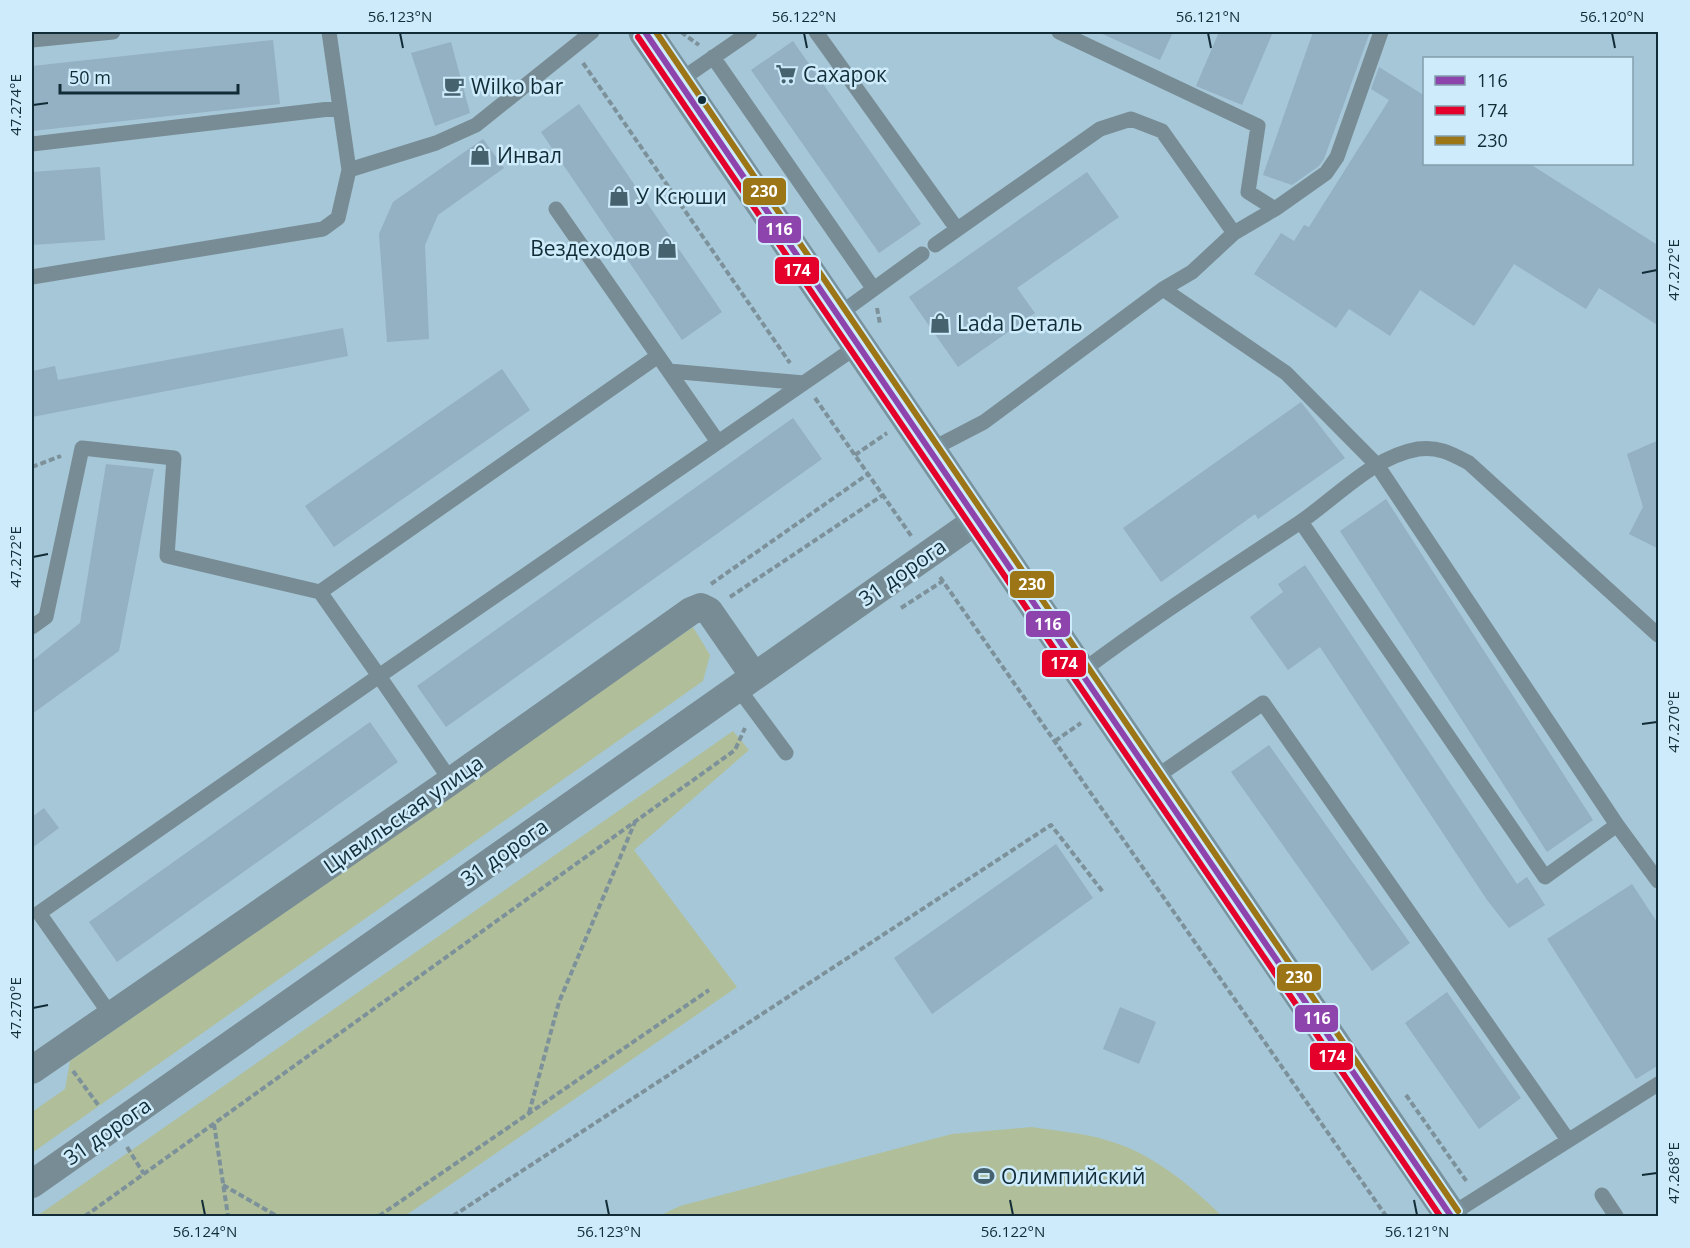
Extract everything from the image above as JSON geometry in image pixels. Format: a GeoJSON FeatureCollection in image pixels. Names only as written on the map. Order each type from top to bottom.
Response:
{"type":"FeatureCollection","features":[{"type":"Feature","properties":{"kind":"street"},"geometry":{"type":"LineString","coordinates":[[645,32],[1450,1216]]}},
{"type":"Feature","properties":{"kind":"street","name":"31 дорога"},"geometry":{"type":"LineString","coordinates":[[32,1184],[113,1126],[748,691],[925,556],[977,520]]}},
{"type":"Feature","properties":{"kind":"street","name":"Цивильская улица"},"geometry":{"type":"LineString","coordinates":[[32,1070],[110,1014],[452,781],[690,611],[701,607],[709,611],[748,691]]}},
{"type":"Feature","properties":{"kind":"lane"},"geometry":{"type":"LineString","coordinates":[[32,40],[103,32]]}},
{"type":"Feature","properties":{"kind":"lane"},"geometry":{"type":"LineString","coordinates":[[32,277],[323,229],[338,218],[349,170],[338,108],[329,32]]}},
{"type":"Feature","properties":{"kind":"lane"},"geometry":{"type":"LineString","coordinates":[[349,170],[436,143],[476,125],[592,32]]}},
{"type":"Feature","properties":{"kind":"lane"},"geometry":{"type":"LineString","coordinates":[[680,81],[750,32]]}},
{"type":"Feature","properties":{"kind":"lane"},"geometry":{"type":"LineString","coordinates":[[816,32],[957,229]]}},
{"type":"Feature","properties":{"kind":"lane"},"geometry":{"type":"LineString","coordinates":[[1059,32],[1258,126],[1248,192],[1275,209]]}},
{"type":"Feature","properties":{"kind":"lane"},"geometry":{"type":"LineString","coordinates":[[930,450],[984,422],[1162,289],[1192,272],[1234,233],[1275,209],[1326,173],[1337,158],[1381,32]]}},
{"type":"Feature","properties":{"kind":"lane"},"geometry":{"type":"LineString","coordinates":[[713,57],[873,288]]}},
{"type":"Feature","properties":{"kind":"lane"},"geometry":{"type":"LineString","coordinates":[[32,144],[338,108]]}},
{"type":"Feature","properties":{"kind":"lane"},"geometry":{"type":"LineString","coordinates":[[935,244],[1100,129],[1131,119],[1162,131],[1234,233]]}},
{"type":"Feature","properties":{"kind":"lane"},"geometry":{"type":"LineString","coordinates":[[556,209],[718,442]]}},
{"type":"Feature","properties":{"kind":"lane"},"geometry":{"type":"LineString","coordinates":[[838,315],[922,254]]}},
{"type":"Feature","properties":{"kind":"lane"},"geometry":{"type":"LineString","coordinates":[[1162,289],[1286,373],[1377,465],[1617,825],[1659,881]]}},
{"type":"Feature","properties":{"kind":"lane"},"geometry":{"type":"LineString","coordinates":[[110,1014],[35,912],[859,345]]}},
{"type":"Feature","properties":{"kind":"lane"},"geometry":{"type":"LineString","coordinates":[[320,592],[658,356]]}},
{"type":"Feature","properties":{"kind":"lane"},"geometry":{"type":"LineString","coordinates":[[669,371],[804,383]]}},
{"type":"Feature","properties":{"kind":"lane"},"geometry":{"type":"LineString","coordinates":[[32,627],[46,616],[82,448],[174,458],[167,556],[320,592],[452,781]]}},
{"type":"Feature","properties":{"kind":"lane"},"geometry":{"type":"LineString","coordinates":[[1081,672],[1154,618],[1301,522],[1377,465],[1417,449],[1444,449],[1469,463],[1659,635]]}},
{"type":"Feature","properties":{"kind":"lane"},"geometry":{"type":"LineString","coordinates":[[1301,522],[1545,877],[1617,825]]}},
{"type":"Feature","properties":{"kind":"lane"},"geometry":{"type":"LineString","coordinates":[[748,691],[786,753]]}},
{"type":"Feature","properties":{"kind":"lane"},"geometry":{"type":"LineString","coordinates":[[1153,779],[1263,703],[1568,1140]]}},
{"type":"Feature","properties":{"kind":"lane"},"geometry":{"type":"LineString","coordinates":[[1450,1216],[1659,1084]]}},
{"type":"Feature","properties":{"kind":"lane"},"geometry":{"type":"LineString","coordinates":[[1602,1195],[1616,1216]]}},
{"type":"Feature","properties":{"kind":"path"},"geometry":{"type":"LineString","coordinates":[[573,48],[1386,1216]]}},
{"type":"Feature","properties":{"kind":"path"},"geometry":{"type":"LineString","coordinates":[[32,467],[82,448]]}},
{"type":"Feature","properties":{"kind":"path"},"geometry":{"type":"LineString","coordinates":[[894,613],[943,581]]}},
{"type":"Feature","properties":{"kind":"path"},"geometry":{"type":"LineString","coordinates":[[85,1216],[735,750],[748,691]]}},
{"type":"Feature","properties":{"kind":"path"},"geometry":{"type":"LineString","coordinates":[[529,1114],[560,1002],[636,821]]}},
{"type":"Feature","properties":{"kind":"path"},"geometry":{"type":"LineString","coordinates":[[453,1216],[1051,825],[1103,892]]}},
{"type":"Feature","properties":{"kind":"path"},"geometry":{"type":"LineString","coordinates":[[379,1216],[709,990]]}},
{"type":"Feature","properties":{"kind":"path"},"geometry":{"type":"LineString","coordinates":[[59,1050],[144,1174]]}},
{"type":"Feature","properties":{"kind":"path"},"geometry":{"type":"LineString","coordinates":[[214,1124],[228,1216]]}},
{"type":"Feature","properties":{"kind":"path"},"geometry":{"type":"LineString","coordinates":[[224,1185],[276,1216]]}},
{"type":"Feature","properties":{"kind":"green space"},"geometry":{"type":"Polygon","coordinates":[[[693,627],[710,655],[703,681],[32,1153],[32,1112],[65,1089],[70,1061],[693,627]]]}},
{"type":"Feature","properties":{"kind":"green space"},"geometry":{"type":"Polygon","coordinates":[[[733,731],[749,750],[634,850],[737,987],[405,1216],[37,1216],[733,731]]]}},
{"type":"Feature","properties":{"kind":"green space","name":"Олимпийский"},"geometry":{"type":"Polygon","coordinates":[[[1032,1127],[1079,1134],[1123,1145],[1154,1161],[1183,1181],[1222,1216],[659,1216],[680,1206],[952,1134],[1032,1127]]]}},
{"type":"Feature","properties":{"kind":"building"},"geometry":{"type":"Polygon","coordinates":[[[1098,32],[1173,32],[1160,60],[1098,32]]]}},
{"type":"Feature","properties":{"kind":"building"},"geometry":{"type":"Polygon","coordinates":[[[1219,32],[1273,32],[1242,105],[1196,86],[1219,32]]]}},
{"type":"Feature","properties":{"kind":"building"},"geometry":{"type":"Polygon","coordinates":[[[1313,32],[1370,32],[1324,159],[1319,166],[1292,185],[1263,175],[1313,32]]]}},
{"type":"Feature","properties":{"kind":"building"},"geometry":{"type":"Polygon","coordinates":[[[273,40],[280,104],[32,131],[32,66],[273,40]]]}},
{"type":"Feature","properties":{"kind":"building"},"geometry":{"type":"Polygon","coordinates":[[[793,41],[921,224],[879,253],[751,70],[793,41]]]}},
{"type":"Feature","properties":{"kind":"building"},"geometry":{"type":"Polygon","coordinates":[[[451,42],[470,113],[435,126],[411,53],[451,42]]]}},
{"type":"Feature","properties":{"kind":"building"},"geometry":{"type":"Polygon","coordinates":[[[1379,67],[1423,95],[1423,165],[1532,165],[1659,246],[1659,326],[1599,288],[1586,309],[1514,264],[1474,326],[1420,290],[1390,336],[1349,309],[1336,328],[1254,274],[1281,233],[1294,241],[1304,225],[1309,227],[1389,100],[1371,89],[1379,67]]]}},
{"type":"Feature","properties":{"kind":"building"},"geometry":{"type":"Polygon","coordinates":[[[579,104],[722,312],[682,340],[541,132],[579,104]]]}},
{"type":"Feature","properties":{"kind":"building"},"geometry":{"type":"Polygon","coordinates":[[[483,139],[504,168],[438,215],[425,245],[429,339],[387,342],[379,234],[393,202],[483,139]]]}},
{"type":"Feature","properties":{"kind":"building"},"geometry":{"type":"Polygon","coordinates":[[[100,167],[105,240],[32,245],[32,172],[100,167]]]}},
{"type":"Feature","properties":{"kind":"building"},"geometry":{"type":"Polygon","coordinates":[[[1087,172],[1119,217],[1017,288],[1035,313],[958,367],[909,297],[1087,172]]]}},
{"type":"Feature","properties":{"kind":"building"},"geometry":{"type":"Polygon","coordinates":[[[343,328],[348,356],[32,417],[32,371],[55,366],[58,380],[343,328]]]}},
{"type":"Feature","properties":{"kind":"building"},"geometry":{"type":"Polygon","coordinates":[[[502,369],[530,410],[334,547],[305,506],[502,369]]]}},
{"type":"Feature","properties":{"kind":"building"},"geometry":{"type":"Polygon","coordinates":[[[1301,402],[1345,458],[1258,519],[1255,514],[1161,582],[1123,528],[1301,402]]]}},
{"type":"Feature","properties":{"kind":"building"},"geometry":{"type":"Polygon","coordinates":[[[793,418],[822,459],[446,727],[417,686],[793,418]]]}},
{"type":"Feature","properties":{"kind":"building"},"geometry":{"type":"Polygon","coordinates":[[[1659,440],[1659,549],[1629,534],[1643,507],[1627,454],[1659,440]]]}},
{"type":"Feature","properties":{"kind":"building"},"geometry":{"type":"Polygon","coordinates":[[[106,464],[154,469],[119,651],[32,714],[32,661],[80,623],[106,464]]]}},
{"type":"Feature","properties":{"kind":"building"},"geometry":{"type":"Polygon","coordinates":[[[1386,499],[1593,820],[1547,852],[1340,531],[1386,499]]]}},
{"type":"Feature","properties":{"kind":"building"},"geometry":{"type":"Polygon","coordinates":[[[1305,565],[1517,884],[1527,877],[1545,905],[1509,928],[1487,900],[1320,647],[1288,670],[1250,617],[1283,592],[1278,584],[1305,565]]]}},
{"type":"Feature","properties":{"kind":"building"},"geometry":{"type":"Polygon","coordinates":[[[370,722],[398,762],[117,962],[89,922],[370,722]]]}},
{"type":"Feature","properties":{"kind":"building"},"geometry":{"type":"Polygon","coordinates":[[[1269,745],[1410,943],[1372,971],[1231,772],[1269,745]]]}},
{"type":"Feature","properties":{"kind":"building"},"geometry":{"type":"Polygon","coordinates":[[[44,808],[59,828],[32,848],[32,817],[44,808]]]}},
{"type":"Feature","properties":{"kind":"building"},"geometry":{"type":"Polygon","coordinates":[[[1056,844],[1093,898],[932,1014],[894,958],[1056,844]]]}},
{"type":"Feature","properties":{"kind":"building"},"geometry":{"type":"Polygon","coordinates":[[[1632,884],[1659,925],[1659,1065],[1636,1079],[1547,939],[1632,884]]]}},
{"type":"Feature","properties":{"kind":"building"},"geometry":{"type":"Polygon","coordinates":[[[1447,992],[1521,1098],[1479,1129],[1405,1023],[1447,992]]]}},
{"type":"Feature","properties":{"kind":"building"},"geometry":{"type":"Polygon","coordinates":[[[1120,1007],[1156,1022],[1139,1064],[1103,1049],[1120,1007]]]}},
{"type":"Feature","properties":{"kind":"transit line","name":"116"},"geometry":{"type":"LineString","coordinates":[[645,32],[1451,1216]]}},
{"type":"Feature","properties":{"kind":"transit line","name":"230"},"geometry":{"type":"LineString","coordinates":[[656,32],[1458,1211]]}},
{"type":"Feature","properties":{"kind":"transit line","name":"174"},"geometry":{"type":"LineString","coordinates":[[638,37],[1440,1216]]}},
{"type":"Feature","properties":{"kind":"place","name":"Сахарок"},"geometry":{"type":"Point","coordinates":[786,74]}},
{"type":"Feature","properties":{"kind":"place","name":"Wilko bar"},"geometry":{"type":"Point","coordinates":[454,86]}},
{"type":"Feature","properties":{"kind":"place","name":"Инвал"},"geometry":{"type":"Point","coordinates":[480,155]}},
{"type":"Feature","properties":{"kind":"place","name":"У Ксюши"},"geometry":{"type":"Point","coordinates":[619,196]}},
{"type":"Feature","properties":{"kind":"place","name":"Вездеходов"},"geometry":{"type":"Point","coordinates":[667,248]}},
{"type":"Feature","properties":{"kind":"place","name":"Lada Dеталь"},"geometry":{"type":"Point","coordinates":[940,323]}},
{"type":"Feature","properties":{"kind":"place","name":"Олимпийский"},"geometry":{"type":"Point","coordinates":[984,1176]}}]}
